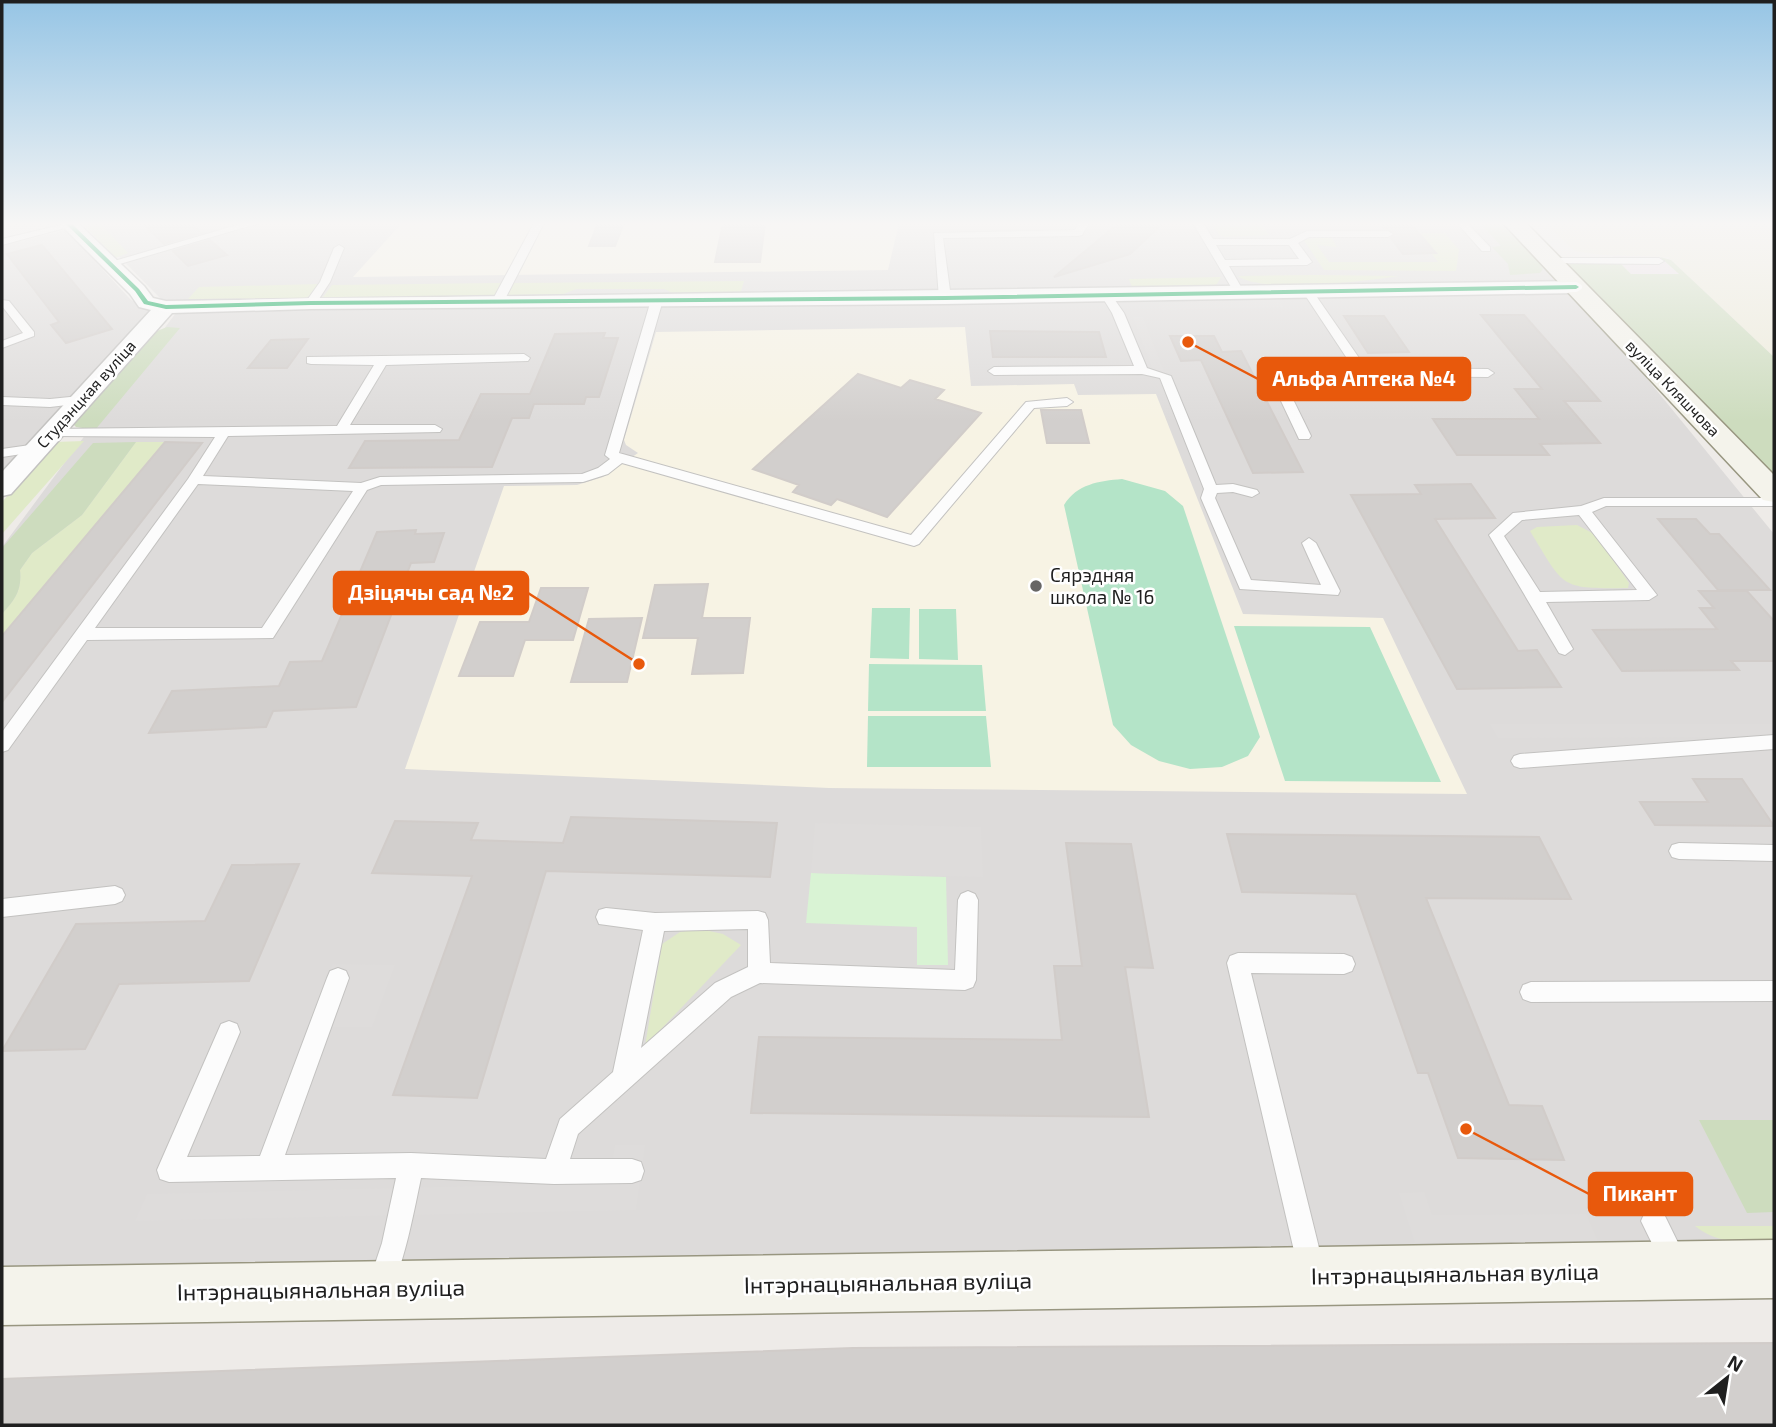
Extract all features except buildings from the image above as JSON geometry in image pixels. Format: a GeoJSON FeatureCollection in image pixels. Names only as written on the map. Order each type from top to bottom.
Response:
{"type":"FeatureCollection","features":[{"type":"Feature","properties":{"kind":"street"},"geometry":{"type":"LineString","coordinates":[[137,290],[146,303],[166,307],[1437,290]]}},
{"type":"Feature","properties":{"kind":"street","name":"вуліца Кляшчова"},"geometry":{"type":"LineString","coordinates":[[1578,290],[1774,493]]}},
{"type":"Feature","properties":{"kind":"street","name":"Студэнцкая вуліца"},"geometry":{"type":"LineString","coordinates":[[2,488],[166,307]]}},
{"type":"Feature","properties":{"kind":"street","name":"Інтэрнацыянальная вуліца"},"geometry":{"type":"LineString","coordinates":[[2,1296],[1313,1278],[1666,1245],[1774,1269]]}},
{"type":"Feature","properties":{"kind":"lane"},"geometry":{"type":"LineString","coordinates":[[311,303],[320,290]]}},
{"type":"Feature","properties":{"kind":"lane"},"geometry":{"type":"LineString","coordinates":[[498,301],[504,290]]}},
{"type":"Feature","properties":{"kind":"lane"},"geometry":{"type":"LineString","coordinates":[[944,290],[945,298]]}},
{"type":"Feature","properties":{"kind":"lane"},"geometry":{"type":"LineString","coordinates":[[1304,436],[1279,384],[1368,381],[1308,292]]}},
{"type":"Feature","properties":{"kind":"lane"},"geometry":{"type":"LineString","coordinates":[[1106,295],[1118,313],[1142,370]]}},
{"type":"Feature","properties":{"kind":"lane"},"geometry":{"type":"LineString","coordinates":[[657,300],[612,455],[914,541],[1030,405],[1068,402]]}},
{"type":"Feature","properties":{"kind":"lane"},"geometry":{"type":"LineString","coordinates":[[2,345],[30,334],[3,301]]}},
{"type":"Feature","properties":{"kind":"lane"},"geometry":{"type":"LineString","coordinates":[[311,360],[382,362],[524,358]]}},
{"type":"Feature","properties":{"kind":"lane"},"geometry":{"type":"LineString","coordinates":[[343,427],[382,362]]}},
{"type":"Feature","properties":{"kind":"lane"},"geometry":{"type":"LineString","coordinates":[[994,370],[1142,370],[1165,376],[1211,489],[1208,498],[1245,585],[1332,591],[1309,543]]}},
{"type":"Feature","properties":{"kind":"lane"},"geometry":{"type":"LineString","coordinates":[[1362,372],[1488,373]]}},
{"type":"Feature","properties":{"kind":"lane"},"geometry":{"type":"LineString","coordinates":[[2,401],[50,403],[80,400]]}},
{"type":"Feature","properties":{"kind":"lane"},"geometry":{"type":"LineString","coordinates":[[2,453],[45,440],[343,427],[435,429]]}},
{"type":"Feature","properties":{"kind":"lane"},"geometry":{"type":"LineString","coordinates":[[2,745],[194,480],[223,434]]}},
{"type":"Feature","properties":{"kind":"lane"},"geometry":{"type":"LineString","coordinates":[[194,480],[362,487],[380,481],[583,478],[603,471],[620,458]]}},
{"type":"Feature","properties":{"kind":"lane"},"geometry":{"type":"LineString","coordinates":[[83,634],[267,634],[362,487]]}},
{"type":"Feature","properties":{"kind":"lane"},"geometry":{"type":"LineString","coordinates":[[1211,489],[1233,488],[1252,493]]}},
{"type":"Feature","properties":{"kind":"lane"},"geometry":{"type":"LineString","coordinates":[[1565,649],[1496,535],[1518,516],[1583,510],[1604,502],[1774,502]]}},
{"type":"Feature","properties":{"kind":"lane"},"geometry":{"type":"LineString","coordinates":[[1535,597],[1649,595],[1583,510]]}},
{"type":"Feature","properties":{"kind":"lane"},"geometry":{"type":"LineString","coordinates":[[1520,761],[1774,742]]}},
{"type":"Feature","properties":{"kind":"lane"},"geometry":{"type":"LineString","coordinates":[[1679,851],[1774,853]]}},
{"type":"Feature","properties":{"kind":"lane"},"geometry":{"type":"LineString","coordinates":[[2,908],[115,895]]}},
{"type":"Feature","properties":{"kind":"lane"},"geometry":{"type":"LineString","coordinates":[[554,1172],[568,1127],[723,989],[759,973],[965,981],[968,900]]}},
{"type":"Feature","properties":{"kind":"lane"},"geometry":{"type":"LineString","coordinates":[[606,917],[656,922],[758,920],[759,973]]}},
{"type":"Feature","properties":{"kind":"lane"},"geometry":{"type":"LineString","coordinates":[[623,1079],[656,922]]}},
{"type":"Feature","properties":{"kind":"lane"},"geometry":{"type":"LineString","coordinates":[[1313,1278],[1238,963],[1344,964]]}},
{"type":"Feature","properties":{"kind":"lane"},"geometry":{"type":"LineString","coordinates":[[268,1168],[338,978]]}},
{"type":"Feature","properties":{"kind":"lane"},"geometry":{"type":"LineString","coordinates":[[1531,992],[1774,991]]}},
{"type":"Feature","properties":{"kind":"lane"},"geometry":{"type":"LineString","coordinates":[[229,1032],[169,1170],[411,1165],[554,1172],[632,1171]]}},
{"type":"Feature","properties":{"kind":"lane"},"geometry":{"type":"LineString","coordinates":[[380,1289],[395,1243],[411,1165]]}},
{"type":"Feature","properties":{"kind":"shaded area"},"geometry":{"type":"Polygon","coordinates":[[[2,290],[121,290],[131,300],[155,310],[2,481],[2,290]]]}},
{"type":"Feature","properties":{"kind":"shaded area"},"geometry":{"type":"Polygon","coordinates":[[[152,290],[1574,290],[1774,534],[1774,1245],[2,1275],[2,547],[184,302],[163,301],[152,290]]]}},
{"type":"Feature","properties":{"kind":"shaded area"},"geometry":{"type":"Polygon","coordinates":[[[575,290],[665,290],[674,294],[564,294],[575,290]]]}},
{"type":"Feature","properties":{"kind":"shaded area"},"geometry":{"type":"Polygon","coordinates":[[[1703,290],[1774,290],[1774,357],[1703,290]]]}},
{"type":"Feature","properties":{"kind":"shaded area"},"geometry":{"type":"Polygon","coordinates":[[[1279,300],[1283,307],[1162,310],[1159,303],[1279,300]]]}},
{"type":"Feature","properties":{"kind":"shaded area"},"geometry":{"type":"Polygon","coordinates":[[[1133,317],[1143,317],[1164,372],[1154,373],[1133,317]]]}},
{"type":"Feature","properties":{"kind":"shaded area","name":"Сярэдняя школа № 16"},"geometry":{"type":"Polygon","coordinates":[[[965,327],[971,386],[1074,384],[1078,395],[1156,394],[1243,614],[1383,618],[1467,794],[829,788],[405,769],[504,486],[577,485],[603,477],[638,453],[626,445],[624,440],[656,332],[965,327]]]}},
{"type":"Feature","properties":{"kind":"shaded area"},"geometry":{"type":"Polygon","coordinates":[[[1490,724],[1774,724],[1774,737],[1498,738],[1490,724]]]}},
{"type":"Feature","properties":{"kind":"shaded area"},"geometry":{"type":"Polygon","coordinates":[[[815,823],[981,827],[983,877],[811,873],[815,823]]]}},
{"type":"Feature","properties":{"kind":"shaded area"},"geometry":{"type":"Polygon","coordinates":[[[333,964],[395,965],[372,1027],[306,1027],[333,964]]]}},
{"type":"Feature","properties":{"kind":"shaded area"},"geometry":{"type":"Polygon","coordinates":[[[615,1145],[645,1145],[636,1210],[135,1221],[147,1194],[609,1183],[615,1145]]]}},
{"type":"Feature","properties":{"kind":"shaded area"},"geometry":{"type":"Polygon","coordinates":[[[1424,1192],[1432,1215],[1586,1214],[1598,1242],[1415,1243],[1399,1193],[1424,1192]]]}},
{"type":"Feature","properties":{"kind":"green space"},"geometry":{"type":"Polygon","coordinates":[[[197,290],[315,290],[310,296],[304,298],[188,299],[197,290]]]}},
{"type":"Feature","properties":{"kind":"green space"},"geometry":{"type":"Polygon","coordinates":[[[329,290],[499,290],[496,296],[323,297],[329,290]]]}},
{"type":"Feature","properties":{"kind":"green space"},"geometry":{"type":"Polygon","coordinates":[[[510,290],[575,290],[564,294],[508,295],[510,290]]]}},
{"type":"Feature","properties":{"kind":"green space"},"geometry":{"type":"Polygon","coordinates":[[[665,290],[741,290],[740,294],[674,294],[665,290]]]}},
{"type":"Feature","properties":{"kind":"green space"},"geometry":{"type":"Polygon","coordinates":[[[1593,290],[1702,290],[1774,357],[1774,478],[1632,334],[1593,290]]]}},
{"type":"Feature","properties":{"kind":"green space"},"geometry":{"type":"Polygon","coordinates":[[[167,327],[180,328],[95,430],[76,427],[72,423],[157,331],[167,327]]]}},
{"type":"Feature","properties":{"kind":"green space"},"geometry":{"type":"Polygon","coordinates":[[[84,441],[2,534],[2,502],[55,442],[84,441]]]}},
{"type":"Feature","properties":{"kind":"green space"},"geometry":{"type":"Polygon","coordinates":[[[136,442],[165,442],[2,636],[2,614],[17,594],[20,570],[32,553],[82,515],[136,442]]]}},
{"type":"Feature","properties":{"kind":"green space"},"geometry":{"type":"Polygon","coordinates":[[[136,442],[82,515],[32,553],[20,570],[17,594],[2,614],[2,548],[93,443],[136,442]]]}},
{"type":"Feature","properties":{"kind":"green space"},"geometry":{"type":"Polygon","coordinates":[[[1122,479],[1165,491],[1183,506],[1260,737],[1248,756],[1222,767],[1190,769],[1159,761],[1131,745],[1113,725],[1064,505],[1082,488],[1122,479]]]}},
{"type":"Feature","properties":{"kind":"green space"},"geometry":{"type":"Polygon","coordinates":[[[1577,525],[1596,535],[1629,583],[1628,588],[1588,588],[1566,581],[1550,564],[1530,531],[1537,527],[1577,525]]]}},
{"type":"Feature","properties":{"kind":"green space"},"geometry":{"type":"Polygon","coordinates":[[[872,608],[910,608],[909,659],[870,658],[872,608]]]}},
{"type":"Feature","properties":{"kind":"green space"},"geometry":{"type":"Polygon","coordinates":[[[919,609],[956,609],[958,660],[919,659],[919,609]]]}},
{"type":"Feature","properties":{"kind":"green space"},"geometry":{"type":"Polygon","coordinates":[[[1234,626],[1370,627],[1441,782],[1285,781],[1234,626]]]}},
{"type":"Feature","properties":{"kind":"green space"},"geometry":{"type":"Polygon","coordinates":[[[869,664],[982,665],[986,711],[868,711],[869,664]]]}},
{"type":"Feature","properties":{"kind":"green space"},"geometry":{"type":"Polygon","coordinates":[[[868,716],[986,716],[991,767],[867,767],[868,716]]]}},
{"type":"Feature","properties":{"kind":"green space"},"geometry":{"type":"Polygon","coordinates":[[[811,873],[946,877],[948,965],[917,965],[917,927],[806,923],[811,873]]]}},
{"type":"Feature","properties":{"kind":"green space"},"geometry":{"type":"Polygon","coordinates":[[[700,929],[723,934],[741,945],[645,1046],[662,944],[680,932],[700,929]]]}},
{"type":"Feature","properties":{"kind":"green space"},"geometry":{"type":"Polygon","coordinates":[[[1699,1120],[1774,1120],[1774,1212],[1747,1213],[1699,1120]]]}},
{"type":"Feature","properties":{"kind":"green space"},"geometry":{"type":"Polygon","coordinates":[[[1695,1226],[1774,1226],[1774,1241],[1723,1240],[1695,1226]]]}},
{"type":"Feature","properties":{"kind":"transit line","name":"16"},"geometry":{"type":"LineString","coordinates":[[137,290],[146,303],[166,307],[1427,290]]}},
{"type":"Feature","properties":{"kind":"place","name":"Альфа Аптека №4"},"geometry":{"type":"Point","coordinates":[1188,342]}},
{"type":"Feature","properties":{"kind":"place","name":"Сярэдняя школа № 16"},"geometry":{"type":"Point","coordinates":[1036,586]}},
{"type":"Feature","properties":{"kind":"place","name":"Дзіцячы сад №2"},"geometry":{"type":"Point","coordinates":[639,664]}},
{"type":"Feature","properties":{"kind":"place","name":"Пикант"},"geometry":{"type":"Point","coordinates":[1466,1129]}}]}
